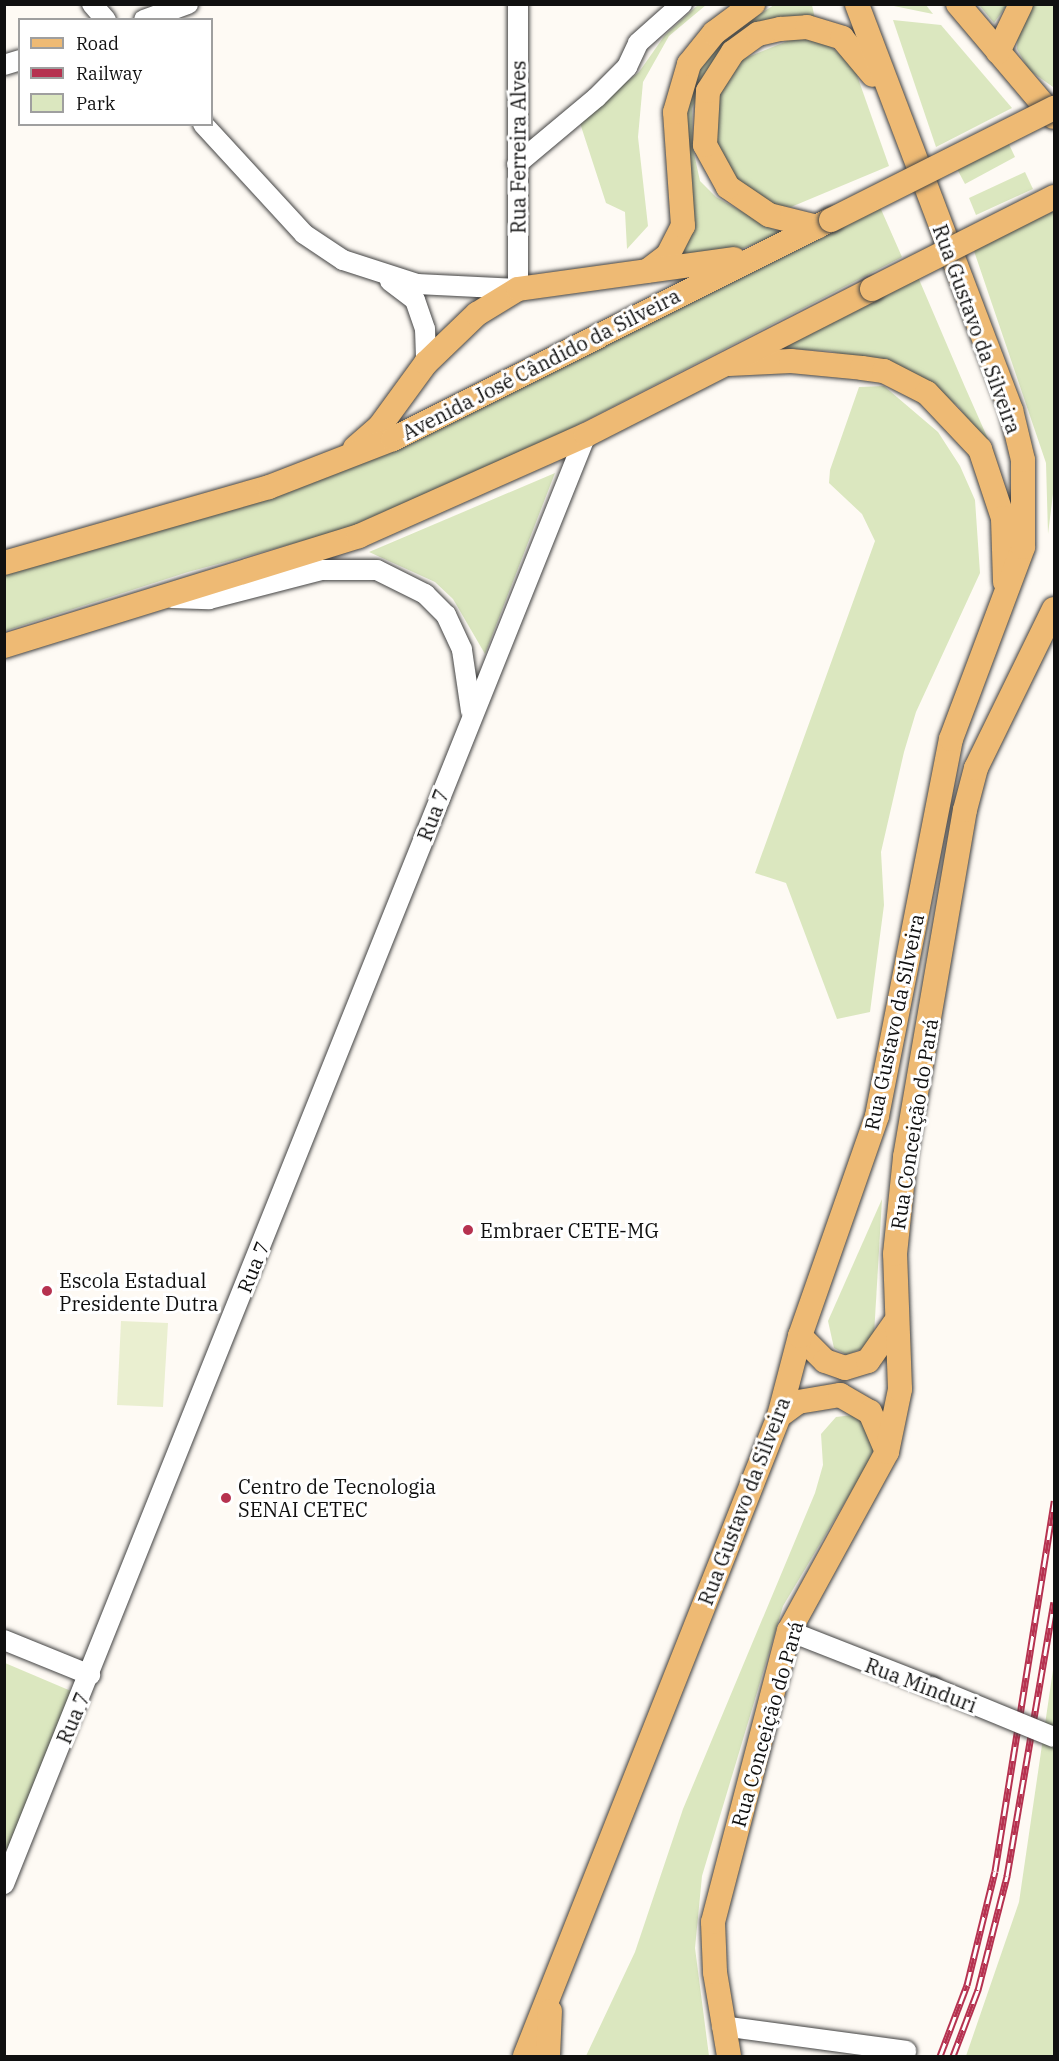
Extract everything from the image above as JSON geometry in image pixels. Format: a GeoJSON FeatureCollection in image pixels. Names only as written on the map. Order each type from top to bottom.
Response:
{"type":"FeatureCollection","features":[{"type":"Feature","properties":{"kind":"main road"},"geometry":{"type":"LineString","coordinates":[[647,271],[668,255],[683,226],[675,120],[686,73],[714,33],[753,4]]}},
{"type":"Feature","properties":{"kind":"main road"},"geometry":{"type":"LineString","coordinates":[[857,4],[893,108]]}},
{"type":"Feature","properties":{"kind":"main road"},"geometry":{"type":"LineString","coordinates":[[958,4],[1054,117]]}},
{"type":"Feature","properties":{"kind":"main road"},"geometry":{"type":"LineString","coordinates":[[998,52],[1021,4]]}},
{"type":"Feature","properties":{"kind":"main road"},"geometry":{"type":"LineString","coordinates":[[824,223],[790,222],[747,202],[714,168],[703,120],[719,70],[758,34],[807,27],[825,31],[860,54],[893,108]]}},
{"type":"Feature","properties":{"kind":"main road","name":"Rua Gustavo da Silveira"},"geometry":{"type":"LineString","coordinates":[[525,2056],[779,1416],[800,1336],[877,1116],[951,739],[1005,601],[1023,547],[1023,460],[1011,410],[893,108]]}},
{"type":"Feature","properties":{"kind":"main road","name":"Avenida José Cândido da Silveira"},"geometry":{"type":"LineString","coordinates":[[4,563],[269,487],[342,460],[516,379],[1054,108]]}},
{"type":"Feature","properties":{"kind":"main road"},"geometry":{"type":"LineString","coordinates":[[4,646],[169,598],[359,536],[586,435],[1054,196]]}},
{"type":"Feature","properties":{"kind":"main road"},"geometry":{"type":"LineString","coordinates":[[342,460],[380,426],[426,363],[477,314],[518,289],[758,256]]}},
{"type":"Feature","properties":{"kind":"main road"},"geometry":{"type":"LineString","coordinates":[[721,365],[791,361],[884,371],[946,408],[980,449],[997,493],[1003,518],[1005,601]]}},
{"type":"Feature","properties":{"kind":"main road","name":"Rua Conceição do Pará"},"geometry":{"type":"LineString","coordinates":[[729,2056],[722,2026],[714,1922],[789,1631],[887,1452],[900,1389],[894,1324],[905,1157],[965,810],[976,768],[1054,609]]}},
{"type":"Feature","properties":{"kind":"main road"},"geometry":{"type":"LineString","coordinates":[[800,1336],[825,1361],[845,1368],[868,1360],[894,1324]]}},
{"type":"Feature","properties":{"kind":"main road"},"geometry":{"type":"LineString","coordinates":[[779,1416],[798,1402],[840,1395],[870,1412],[887,1452]]}},
{"type":"Feature","properties":{"kind":"main road"},"geometry":{"type":"LineString","coordinates":[[548,2056],[550,1997]]}},
{"type":"Feature","properties":{"kind":"street"},"geometry":{"type":"LineString","coordinates":[[92,4],[104,18]]}},
{"type":"Feature","properties":{"kind":"street"},"geometry":{"type":"LineString","coordinates":[[150,18],[188,4]]}},
{"type":"Feature","properties":{"kind":"street","name":"Rua Ferreira Alves"},"geometry":{"type":"LineString","coordinates":[[518,4],[518,289]]}},
{"type":"Feature","properties":{"kind":"street"},"geometry":{"type":"LineString","coordinates":[[517,164],[596,98],[627,67],[638,43],[682,4]]}},
{"type":"Feature","properties":{"kind":"street"},"geometry":{"type":"LineString","coordinates":[[205,126],[304,234],[343,260],[385,277],[415,300],[425,329],[426,363]]}},
{"type":"Feature","properties":{"kind":"street"},"geometry":{"type":"LineString","coordinates":[[385,277],[518,289]]}},
{"type":"Feature","properties":{"kind":"street","name":"Rua 7"},"geometry":{"type":"LineString","coordinates":[[4,1884],[90,1675],[586,435]]}},
{"type":"Feature","properties":{"kind":"street"},"geometry":{"type":"LineString","coordinates":[[169,598],[209,599],[351,566],[377,570],[425,594],[446,615],[462,651],[472,716]]}},
{"type":"Feature","properties":{"kind":"street"},"geometry":{"type":"LineString","coordinates":[[462,651],[494,663]]}},
{"type":"Feature","properties":{"kind":"street","name":"Rua Minduri"},"geometry":{"type":"LineString","coordinates":[[789,1631],[1054,1737]]}},
{"type":"Feature","properties":{"kind":"street"},"geometry":{"type":"LineString","coordinates":[[4,1640],[90,1675]]}},
{"type":"Feature","properties":{"kind":"street"},"geometry":{"type":"LineString","coordinates":[[722,2026],[906,2051]]}},
{"type":"Feature","properties":{"kind":"green space"},"geometry":{"type":"Polygon","coordinates":[[[698,5],[706,5],[669,36],[643,82],[638,137],[648,226],[627,249],[625,212],[606,203],[579,120],[639,72],[665,35],[698,5]]]}},
{"type":"Feature","properties":{"kind":"green space"},"geometry":{"type":"Polygon","coordinates":[[[774,5],[812,5],[816,24],[740,34],[719,50],[692,108],[693,149],[700,181],[716,197],[782,234],[727,254],[672,259],[683,125],[706,49],[774,5]]]}},
{"type":"Feature","properties":{"kind":"green space"},"geometry":{"type":"Polygon","coordinates":[[[889,5],[926,5],[933,14],[889,5]]]}},
{"type":"Feature","properties":{"kind":"green space"},"geometry":{"type":"Polygon","coordinates":[[[979,5],[1007,5],[994,23],[979,5]]]}},
{"type":"Feature","properties":{"kind":"green space"},"geometry":{"type":"Polygon","coordinates":[[[1031,5],[1054,5],[1053,87],[1029,70],[1017,49],[1018,25],[1031,5]]]}},
{"type":"Feature","properties":{"kind":"green space"},"geometry":{"type":"Polygon","coordinates":[[[893,20],[941,25],[1012,108],[936,147],[893,20]]]}},
{"type":"Feature","properties":{"kind":"green space"},"geometry":{"type":"Polygon","coordinates":[[[795,38],[819,38],[853,64],[889,166],[791,207],[769,205],[745,192],[715,144],[715,101],[743,59],[795,38]]]}},
{"type":"Feature","properties":{"kind":"green space"},"geometry":{"type":"Polygon","coordinates":[[[1006,138],[1015,157],[965,184],[955,165],[1006,138]]]}},
{"type":"Feature","properties":{"kind":"green space"},"geometry":{"type":"Polygon","coordinates":[[[1025,172],[1033,189],[976,215],[969,198],[1025,172]]]}},
{"type":"Feature","properties":{"kind":"green space"},"geometry":{"type":"Polygon","coordinates":[[[880,207],[902,257],[556,436],[351,528],[188,572],[5,631],[4,572],[268,497],[880,207]]]}},
{"type":"Feature","properties":{"kind":"green space"},"geometry":{"type":"Polygon","coordinates":[[[1054,211],[1054,486],[1048,534],[1046,463],[973,248],[1054,211]]]}},
{"type":"Feature","properties":{"kind":"green space"},"geometry":{"type":"Polygon","coordinates":[[[918,277],[996,457],[958,406],[908,372],[830,351],[770,348],[918,277]]]}},
{"type":"Feature","properties":{"kind":"green space"},"geometry":{"type":"Polygon","coordinates":[[[884,386],[938,432],[960,466],[975,500],[980,573],[916,712],[904,752],[881,852],[884,905],[870,1012],[837,1019],[786,883],[755,873],[875,541],[862,514],[829,483],[830,470],[859,387],[884,386]]]}},
{"type":"Feature","properties":{"kind":"green space"},"geometry":{"type":"Polygon","coordinates":[[[555,473],[485,654],[453,599],[435,582],[369,552],[555,473]]]}},
{"type":"Feature","properties":{"kind":"green space"},"geometry":{"type":"Polygon","coordinates":[[[882,1199],[874,1335],[867,1346],[847,1355],[834,1348],[828,1321],[882,1199]]]}},
{"type":"Feature","properties":{"kind":"green space"},"geometry":{"type":"Polygon","coordinates":[[[121,1321],[168,1323],[163,1407],[117,1405],[121,1321]]]}},
{"type":"Feature","properties":{"kind":"green space"},"geometry":{"type":"Polygon","coordinates":[[[853,1415],[878,1436],[869,1462],[783,1606],[702,1876],[695,1948],[709,2056],[586,2056],[635,1952],[683,1809],[815,1493],[823,1465],[821,1434],[836,1417],[853,1415]]]}},
{"type":"Feature","properties":{"kind":"green space"},"geometry":{"type":"Polygon","coordinates":[[[5,1663],[71,1691],[5,1855],[5,1663]]]}},
{"type":"Feature","properties":{"kind":"green space"},"geometry":{"type":"Polygon","coordinates":[[[1054,1663],[1054,2056],[966,2056],[1019,1902],[1054,1663]]]}},
{"type":"Feature","properties":{"kind":"railway"},"geometry":{"type":"LineString","coordinates":[[940,2056],[967,1985],[995,1871],[1054,1501]]}},
{"type":"Feature","properties":{"kind":"railway"},"geometry":{"type":"LineString","coordinates":[[953,2056],[978,1990],[1007,1876],[1054,1602]]}},
{"type":"Feature","properties":{"kind":"place","name":"Embraer CETE-MG"},"geometry":{"type":"Point","coordinates":[468,1230]}},
{"type":"Feature","properties":{"kind":"place","name":"Escola Estadual Presidente Dutra"},"geometry":{"type":"Point","coordinates":[47,1291]}},
{"type":"Feature","properties":{"kind":"place","name":"Centro de Tecnologia SENAI CETEC"},"geometry":{"type":"Point","coordinates":[226,1498]}}]}
